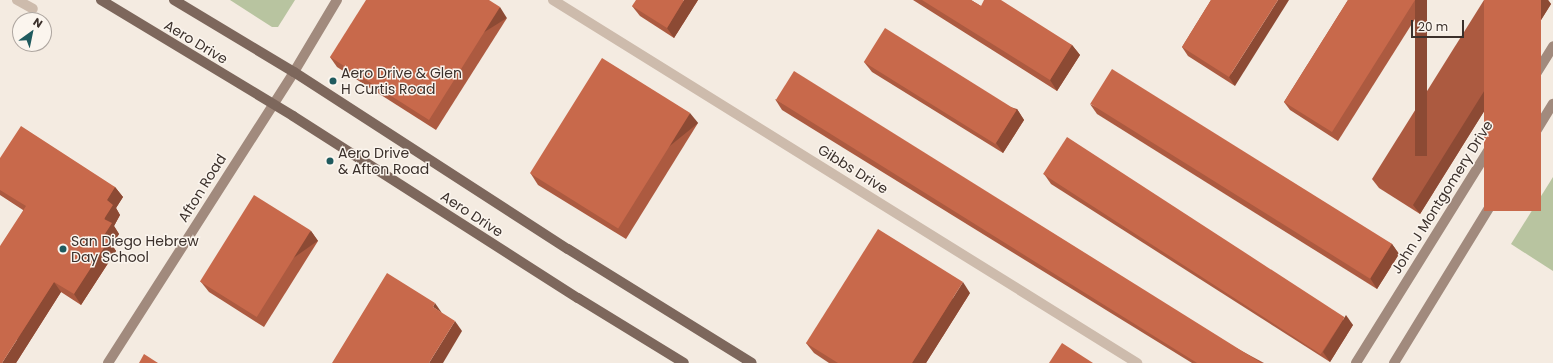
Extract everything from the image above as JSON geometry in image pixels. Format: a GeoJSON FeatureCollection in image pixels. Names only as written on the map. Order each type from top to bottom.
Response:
{"type":"FeatureCollection","features":[{"type":"Feature","properties":{"kind":"main road","name":"Aero Drive"},"geometry":{"type":"LineString","coordinates":[[101,0],[272,104],[684,363]]}},
{"type":"Feature","properties":{"kind":"main road","name":"Aero Drive"},"geometry":{"type":"LineString","coordinates":[[174,0],[294,72],[568,249],[752,363]]}},
{"type":"Feature","properties":{"kind":"street"},"geometry":{"type":"LineString","coordinates":[[17,0],[33,9]]}},
{"type":"Feature","properties":{"kind":"street","name":"Afton Road"},"geometry":{"type":"LineString","coordinates":[[108,363],[272,104],[294,72],[337,0]]}},
{"type":"Feature","properties":{"kind":"street","name":"Gibbs Drive"},"geometry":{"type":"LineString","coordinates":[[553,0],[1137,363]]}},
{"type":"Feature","properties":{"kind":"street","name":"John J Montgomery Drive"},"geometry":{"type":"LineString","coordinates":[[1356,363],[1553,46]]}},
{"type":"Feature","properties":{"kind":"street"},"geometry":{"type":"LineString","coordinates":[[1394,363],[1553,104]]}},
{"type":"Feature","properties":{"kind":"green space"},"geometry":{"type":"Polygon","coordinates":[[[230,0],[295,0],[278,27],[272,27],[230,0]]]}},
{"type":"Feature","properties":{"kind":"green space"},"geometry":{"type":"Polygon","coordinates":[[[1553,177],[1553,271],[1511,244],[1553,177]]]}},
{"type":"Feature","properties":{"kind":"building"},"geometry":{"type":"Polygon","coordinates":[[[366,0],[489,0],[500,7],[429,120],[330,57],[366,0]]]}},
{"type":"Feature","properties":{"kind":"building"},"geometry":{"type":"Polygon","coordinates":[[[636,0],[684,0],[667,28],[632,6],[636,0]]]}},
{"type":"Feature","properties":{"kind":"building"},"geometry":{"type":"Polygon","coordinates":[[[922,0],[971,0],[981,6],[984,0],[1001,0],[1072,45],[1050,80],[922,0]]]}},
{"type":"Feature","properties":{"kind":"building"},"geometry":{"type":"Polygon","coordinates":[[[1211,0],[1278,0],[1229,77],[1182,47],[1211,0]]]}},
{"type":"Feature","properties":{"kind":"building"},"geometry":{"type":"Polygon","coordinates":[[[1348,0],[1415,0],[1332,132],[1284,102],[1348,0]]]}},
{"type":"Feature","properties":{"kind":"building"},"geometry":{"type":"Polygon","coordinates":[[[1484,0],[1541,0],[1541,211],[1484,211],[1484,0]]]}},
{"type":"Feature","properties":{"kind":"building"},"geometry":{"type":"Polygon","coordinates":[[[885,28],[1016,110],[995,144],[864,62],[885,28]]]}},
{"type":"Feature","properties":{"kind":"building"},"geometry":{"type":"Polygon","coordinates":[[[602,58],[690,113],[618,228],[530,173],[602,58]]]}},
{"type":"Feature","properties":{"kind":"building"},"geometry":{"type":"Polygon","coordinates":[[[1112,69],[1392,244],[1370,279],[1090,104],[1112,69]]]}},
{"type":"Feature","properties":{"kind":"building"},"geometry":{"type":"Polygon","coordinates":[[[794,71],[1261,363],[1197,363],[776,100],[794,71]]]}},
{"type":"Feature","properties":{"kind":"building","name":"San Diego Hebrew Day School"},"geometry":{"type":"Polygon","coordinates":[[[21,126],[115,187],[107,200],[113,205],[104,219],[112,223],[103,237],[109,240],[74,294],[54,282],[2,363],[0,363],[0,246],[26,206],[0,190],[0,158],[21,126]]]}},
{"type":"Feature","properties":{"kind":"building"},"geometry":{"type":"Polygon","coordinates":[[[1067,137],[1345,317],[1321,354],[1043,174],[1067,137]]]}},
{"type":"Feature","properties":{"kind":"building"},"geometry":{"type":"Polygon","coordinates":[[[254,195],[311,231],[257,317],[200,282],[254,195]]]}},
{"type":"Feature","properties":{"kind":"building"},"geometry":{"type":"Polygon","coordinates":[[[878,229],[963,282],[912,363],[838,363],[806,343],[878,229]]]}},
{"type":"Feature","properties":{"kind":"building"},"geometry":{"type":"Polygon","coordinates":[[[387,273],[435,303],[433,307],[455,321],[429,363],[332,363],[387,273]]]}},
{"type":"Feature","properties":{"kind":"building"},"geometry":{"type":"Polygon","coordinates":[[[1062,343],[1093,363],[1049,363],[1062,343]]]}},
{"type":"Feature","properties":{"kind":"building"},"geometry":{"type":"Polygon","coordinates":[[[144,354],[158,363],[139,363],[144,354]]]}},
{"type":"Feature","properties":{"kind":"place","name":"Aero Drive & Glen H Curtis Road"},"geometry":{"type":"Point","coordinates":[333,81]}},
{"type":"Feature","properties":{"kind":"place","name":"Aero Drive & Afton Road"},"geometry":{"type":"Point","coordinates":[330,161]}},
{"type":"Feature","properties":{"kind":"place","name":"San Diego Hebrew Day School"},"geometry":{"type":"Point","coordinates":[63,249]}}]}
